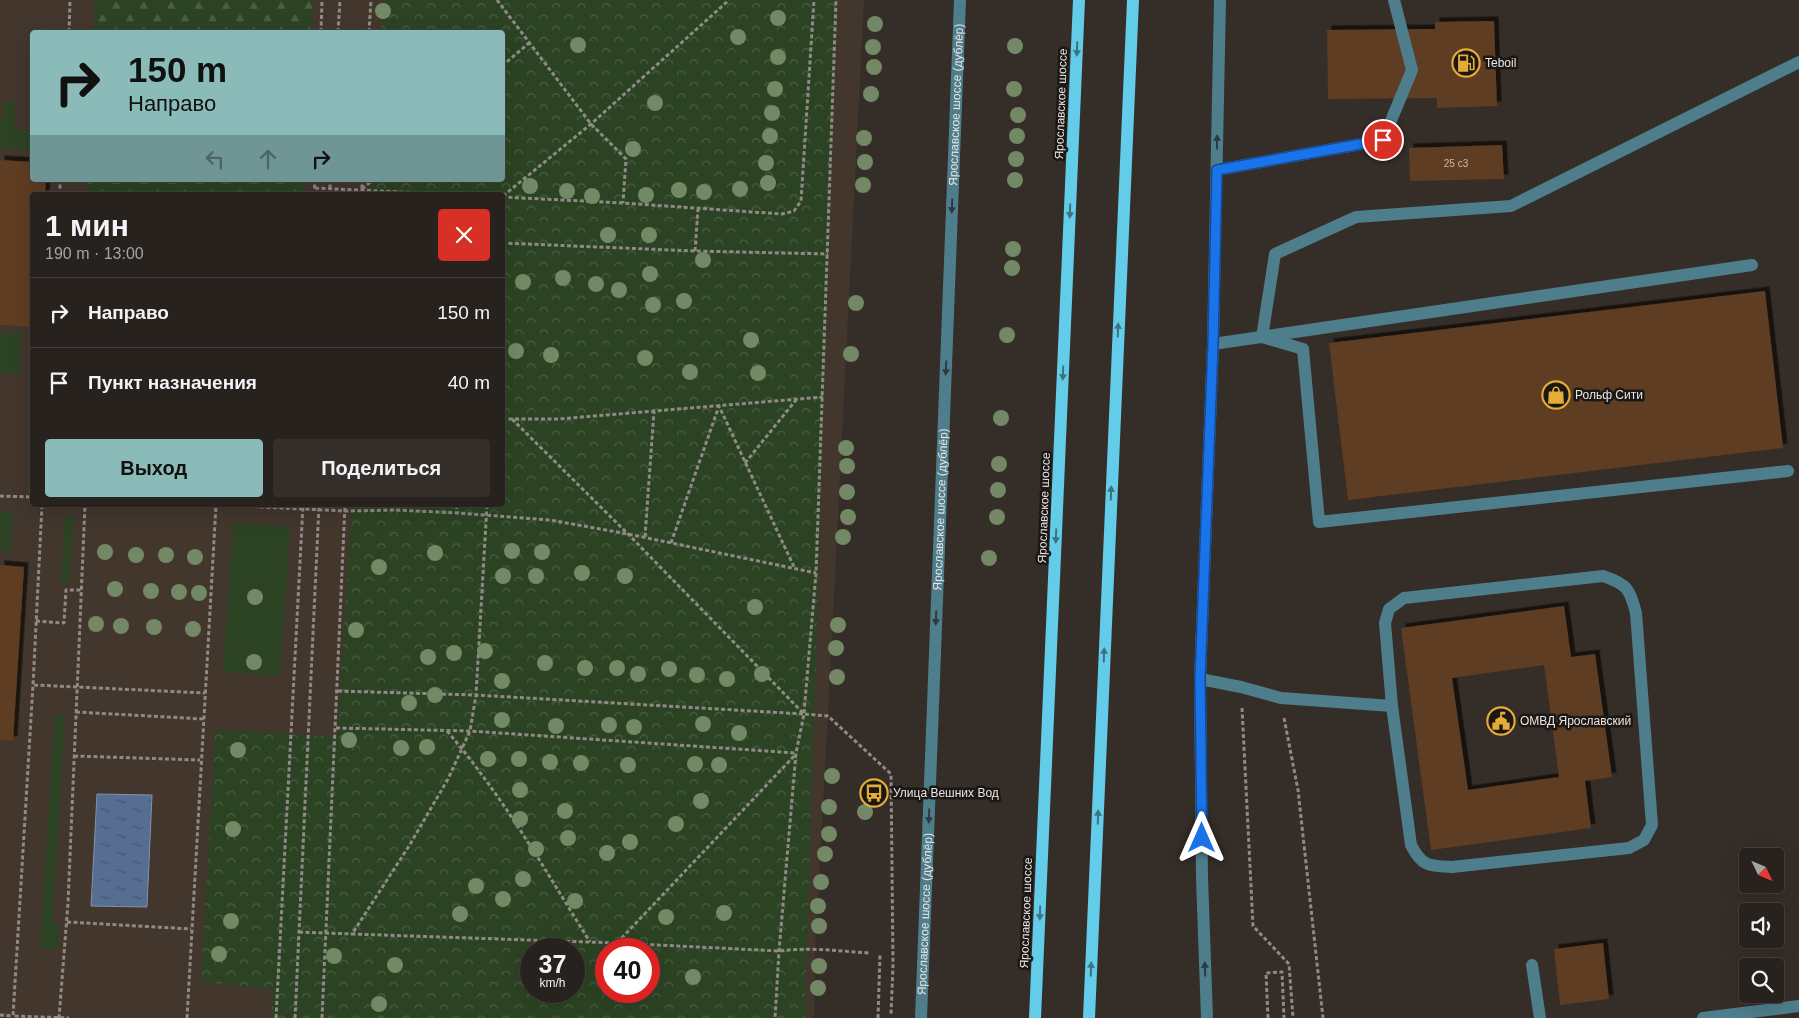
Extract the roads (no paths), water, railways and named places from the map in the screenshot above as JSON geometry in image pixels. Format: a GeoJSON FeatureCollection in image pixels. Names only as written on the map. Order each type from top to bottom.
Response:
{"type":"FeatureCollection","features":[{"type":"Feature","properties":{"kind":"main road","name":"Ярославское шоссе"},"geometry":{"type":"LineString","coordinates":[[1035,1018],[1079,0]]}},
{"type":"Feature","properties":{"kind":"main road"},"geometry":{"type":"LineString","coordinates":[[1089,1018],[1133,0]]}},
{"type":"Feature","properties":{"kind":"street","name":"Ярославское шоссе (дублёр)"},"geometry":{"type":"LineString","coordinates":[[921,1018],[960,0]]}},
{"type":"Feature","properties":{"kind":"street"},"geometry":{"type":"LineString","coordinates":[[1207,1018],[1202,878],[1200,679],[1213,344],[1220,0]]}},
{"type":"Feature","properties":{"kind":"street"},"geometry":{"type":"LineString","coordinates":[[1217,170],[1383,140],[1412,70],[1394,0]]}},
{"type":"Feature","properties":{"kind":"street"},"geometry":{"type":"LineString","coordinates":[[1262,337],[1275,254],[1356,217],[1511,206],[1799,62]]}},
{"type":"Feature","properties":{"kind":"street"},"geometry":{"type":"LineString","coordinates":[[1213,344],[1752,266]]}},
{"type":"Feature","properties":{"kind":"street"},"geometry":{"type":"LineString","coordinates":[[1262,337],[1302,349],[1319,522],[1788,471]]}},
{"type":"Feature","properties":{"kind":"street"},"geometry":{"type":"LineString","coordinates":[[1603,576],[1618,581],[1631,593],[1636,613],[1652,825],[1644,840],[1629,848],[1452,867],[1430,866],[1417,858],[1411,846],[1392,706],[1384,623],[1389,609],[1404,598],[1603,576]]}},
{"type":"Feature","properties":{"kind":"street"},"geometry":{"type":"LineString","coordinates":[[1200,679],[1241,687],[1281,698],[1392,706]]}},
{"type":"Feature","properties":{"kind":"street"},"geometry":{"type":"LineString","coordinates":[[1532,965],[1540,1018]]}},
{"type":"Feature","properties":{"kind":"street"},"geometry":{"type":"LineString","coordinates":[[1703,1018],[1799,1006]]}},
{"type":"Feature","properties":{"kind":"water"},"geometry":{"type":"Polygon","coordinates":[[[97,794],[152,795],[147,907],[91,906],[97,794]]]}},
{"type":"Feature","properties":{"kind":"place","name":"Teboil"},"geometry":{"type":"Point","coordinates":[1466,63]}},
{"type":"Feature","properties":{"kind":"place","name":"Рольф Сити"},"geometry":{"type":"Point","coordinates":[1556,395]}},
{"type":"Feature","properties":{"kind":"place","name":"ОМВД Ярославский"},"geometry":{"type":"Point","coordinates":[1501,721]}},
{"type":"Feature","properties":{"kind":"place","name":"Улица Вешних Вод"},"geometry":{"type":"Point","coordinates":[874,793]}}]}
